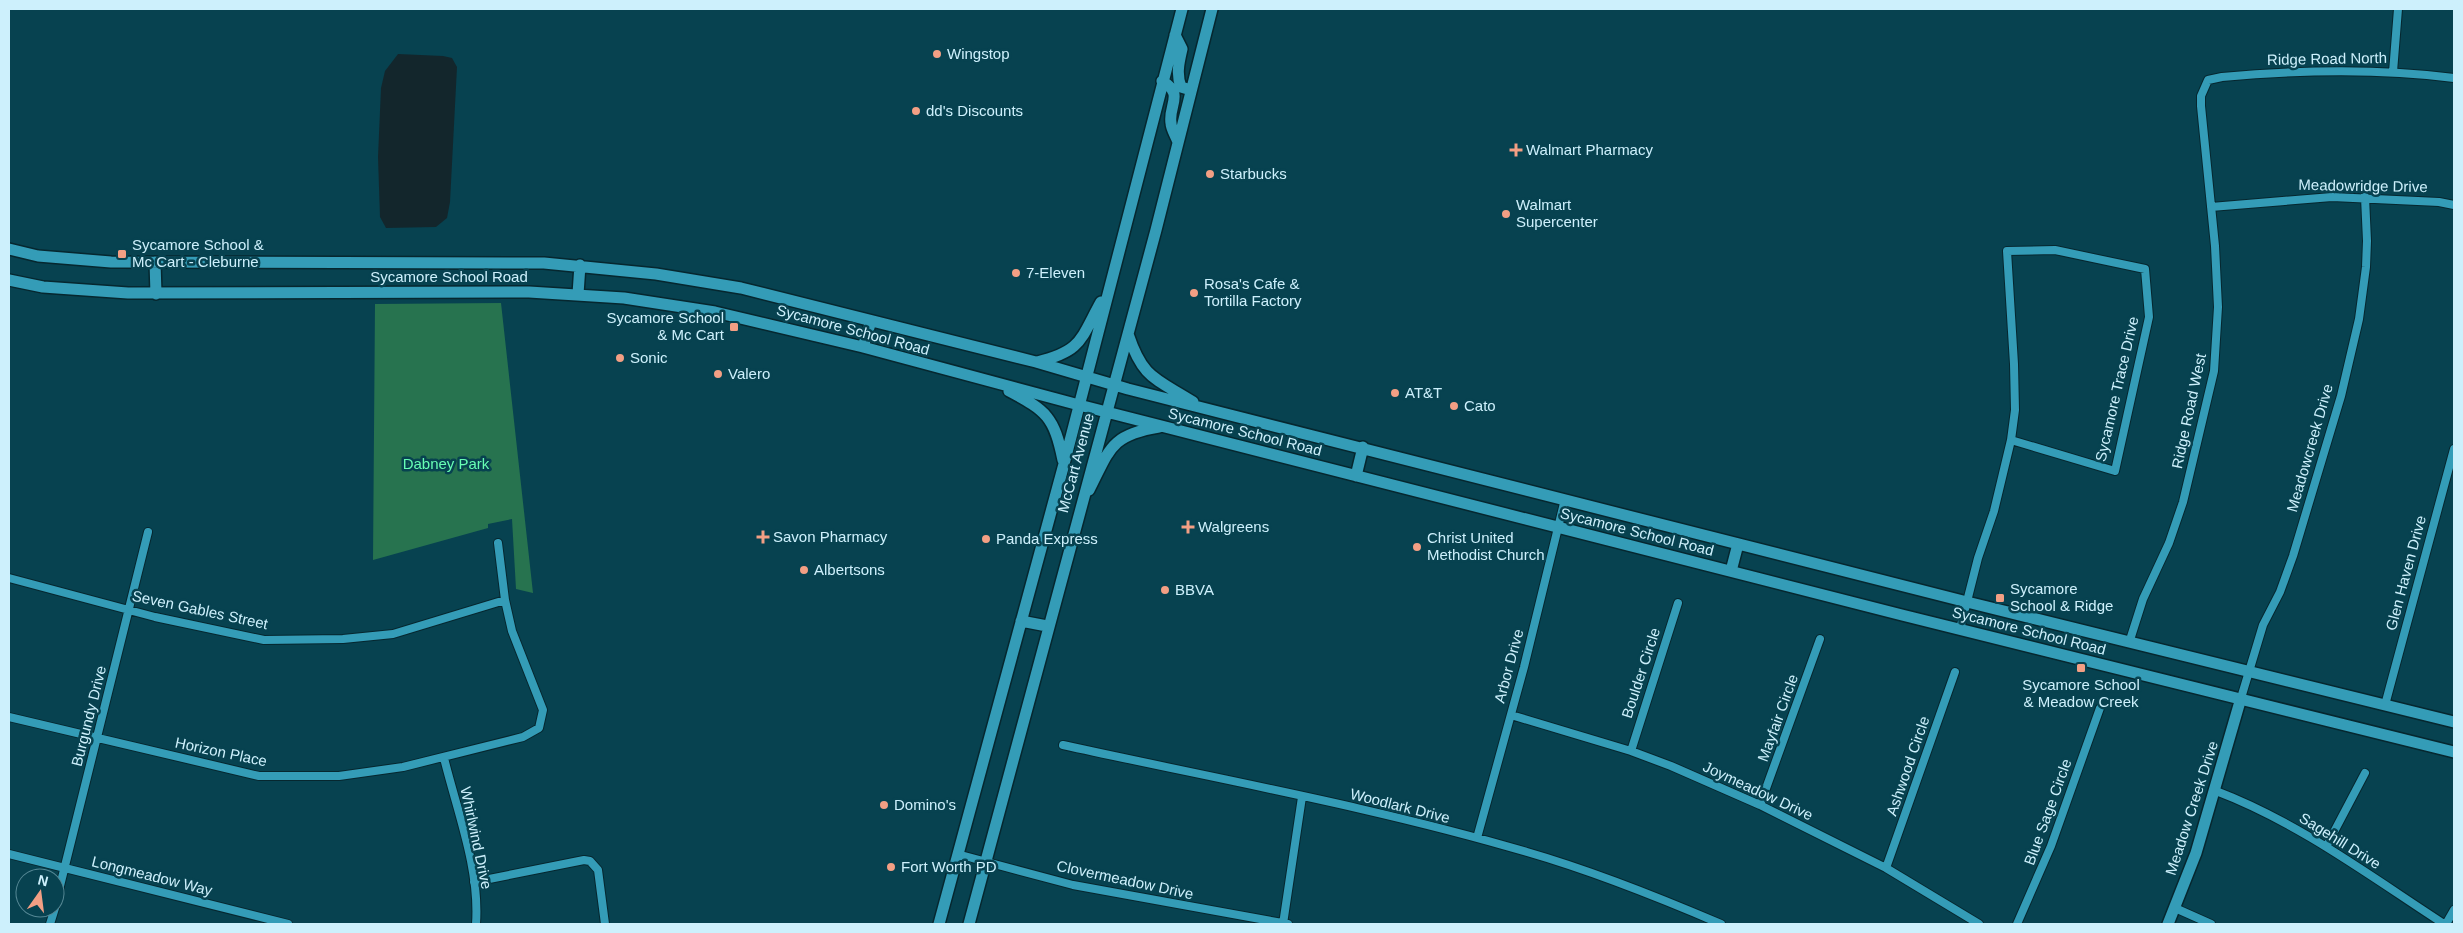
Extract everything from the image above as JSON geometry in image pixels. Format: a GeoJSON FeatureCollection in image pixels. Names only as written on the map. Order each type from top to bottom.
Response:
{"type":"FeatureCollection","features":[{"type":"Feature","properties":{"kind":"main road","name":"McCart Avenue"},"geometry":{"type":"LineString","coordinates":[[939,924],[1064,464],[1182,9]]}},
{"type":"Feature","properties":{"kind":"main road","name":"McCart Avenue"},"geometry":{"type":"LineString","coordinates":[[968,924],[1212,9]]}},
{"type":"Feature","properties":{"kind":"main road"},"geometry":{"type":"LineString","coordinates":[[1175,35],[1182,49],[1178,66],[1178,80],[1181,87],[1191,90]]}},
{"type":"Feature","properties":{"kind":"main road"},"geometry":{"type":"LineString","coordinates":[[1162,81],[1171,86],[1174,94],[1170,122],[1178,142]]}},
{"type":"Feature","properties":{"kind":"main road","name":"Sycamore School Road"},"geometry":{"type":"LineString","coordinates":[[9,248],[38,256],[86,261],[506,262],[580,265],[703,280],[1036,362],[1113,385],[2129,643],[2454,722]]}},
{"type":"Feature","properties":{"kind":"main road"},"geometry":{"type":"LineString","coordinates":[[155,262],[156,294]]}},
{"type":"Feature","properties":{"kind":"main road"},"geometry":{"type":"LineString","coordinates":[[578,294],[580,265]]}},
{"type":"Feature","properties":{"kind":"main road","name":"Sycamore School Road"},"geometry":{"type":"LineString","coordinates":[[9,280],[68,290],[156,294],[495,291],[578,294],[624,298],[714,312],[863,347],[1356,476],[2454,752]]}},
{"type":"Feature","properties":{"kind":"main road"},"geometry":{"type":"LineString","coordinates":[[1036,362],[1060,357],[1078,345],[1109,287]]}},
{"type":"Feature","properties":{"kind":"main road"},"geometry":{"type":"LineString","coordinates":[[863,347],[871,321]]}},
{"type":"Feature","properties":{"kind":"main road"},"geometry":{"type":"LineString","coordinates":[[1127,333],[1136,358],[1152,378],[1203,408]]}},
{"type":"Feature","properties":{"kind":"main road"},"geometry":{"type":"LineString","coordinates":[[992,382],[1039,407],[1057,433],[1064,464]]}},
{"type":"Feature","properties":{"kind":"main road"},"geometry":{"type":"LineString","coordinates":[[1078,514],[1113,444],[1138,430],[1163,426]]}},
{"type":"Feature","properties":{"kind":"main road"},"geometry":{"type":"LineString","coordinates":[[1356,476],[1363,447]]}},
{"type":"Feature","properties":{"kind":"main road"},"geometry":{"type":"LineString","coordinates":[[1731,571],[1738,544]]}},
{"type":"Feature","properties":{"kind":"main road"},"geometry":{"type":"LineString","coordinates":[[1021,621],[1047,626]]}},
{"type":"Feature","properties":{"kind":"main road","name":"Meadow Creek Drive"},"geometry":{"type":"LineString","coordinates":[[2168,924],[2216,791],[2241,698]]}},
{"type":"Feature","properties":{"kind":"street"},"geometry":{"type":"LineString","coordinates":[[2393,72],[2398,9]]}},
{"type":"Feature","properties":{"kind":"street","name":"Ridge Road North"},"geometry":{"type":"LineString","coordinates":[[2204,86],[2208,80],[2222,77],[2320,70],[2393,72],[2454,78]]}},
{"type":"Feature","properties":{"kind":"street","name":"Ridge Road West"},"geometry":{"type":"LineString","coordinates":[[2129,643],[2143,599],[2169,543],[2183,502],[2214,371],[2218,307],[2212,207],[2201,106],[2204,86]]}},
{"type":"Feature","properties":{"kind":"street","name":"Meadowridge Drive"},"geometry":{"type":"LineString","coordinates":[[2212,207],[2289,199],[2365,197],[2454,205]]}},
{"type":"Feature","properties":{"kind":"street","name":"Meadowcreek Drive"},"geometry":{"type":"LineString","coordinates":[[2241,698],[2263,625],[2280,592],[2293,556],[2343,386],[2359,319],[2366,267],[2365,197]]}},
{"type":"Feature","properties":{"kind":"street","name":"Sycamore Trace Drive"},"geometry":{"type":"LineString","coordinates":[[1960,629],[1978,558],[1994,512],[2011,440],[2015,410],[2007,250],[2055,250],[2145,269],[2149,318],[2115,471],[2011,440]]}},
{"type":"Feature","properties":{"kind":"street","name":"Glen Haven Drive"},"geometry":{"type":"LineString","coordinates":[[2385,705],[2454,449]]}},
{"type":"Feature","properties":{"kind":"street","name":"Arbor Drive"},"geometry":{"type":"LineString","coordinates":[[1477,838],[1511,715],[1565,499]]}},
{"type":"Feature","properties":{"kind":"street","name":"Burgundy Drive"},"geometry":{"type":"LineString","coordinates":[[65,869],[148,532]]}},
{"type":"Feature","properties":{"kind":"street"},"geometry":{"type":"LineString","coordinates":[[498,542],[505,600]]}},
{"type":"Feature","properties":{"kind":"street","name":"Seven Gables Street"},"geometry":{"type":"LineString","coordinates":[[9,578],[130,610],[264,640],[343,639],[393,634],[505,600]]}},
{"type":"Feature","properties":{"kind":"street","name":"Horizon Place"},"geometry":{"type":"LineString","coordinates":[[9,717],[259,776],[339,776],[403,767],[444,758],[523,737],[534,732],[541,723],[543,710],[512,631],[505,600]]}},
{"type":"Feature","properties":{"kind":"street","name":"Boulder Circle"},"geometry":{"type":"LineString","coordinates":[[1631,751],[1678,603]]}},
{"type":"Feature","properties":{"kind":"street","name":"Mayfair Circle"},"geometry":{"type":"LineString","coordinates":[[1760,805],[1820,639]]}},
{"type":"Feature","properties":{"kind":"street","name":"Ashwood Circle"},"geometry":{"type":"LineString","coordinates":[[1886,868],[1955,672]]}},
{"type":"Feature","properties":{"kind":"street","name":"Blue Sage Circle"},"geometry":{"type":"LineString","coordinates":[[2018,924],[2051,846],[2100,708]]}},
{"type":"Feature","properties":{"kind":"street","name":"Joymeadow Drive"},"geometry":{"type":"LineString","coordinates":[[1511,715],[1631,751],[1671,766],[1760,805],[1886,868],[1978,924]]}},
{"type":"Feature","properties":{"kind":"street","name":"Woodlark Drive"},"geometry":{"type":"LineString","coordinates":[[1063,745],[1302,797],[1477,838],[1528,852],[1650,894],[1721,924]]}},
{"type":"Feature","properties":{"kind":"street","name":"Whirlwind Drive"},"geometry":{"type":"LineString","coordinates":[[444,758],[474,882],[476,924]]}},
{"type":"Feature","properties":{"kind":"street"},"geometry":{"type":"LineString","coordinates":[[2326,847],[2365,773]]}},
{"type":"Feature","properties":{"kind":"street","name":"Sagehill Drive"},"geometry":{"type":"LineString","coordinates":[[2216,791],[2253,805],[2326,847],[2445,924]]}},
{"type":"Feature","properties":{"kind":"street"},"geometry":{"type":"LineString","coordinates":[[1285,924],[1302,797]]}},
{"type":"Feature","properties":{"kind":"street","name":"Longmeadow Way"},"geometry":{"type":"LineString","coordinates":[[9,854],[61,868]]}},
{"type":"Feature","properties":{"kind":"street","name":"Clovermeadow Drive"},"geometry":{"type":"LineString","coordinates":[[957,854],[1073,885],[1285,924]]}},
{"type":"Feature","properties":{"kind":"street"},"geometry":{"type":"LineString","coordinates":[[474,882],[584,860],[590,861],[598,870],[605,924]]}},
{"type":"Feature","properties":{"kind":"street","name":"Longmeadow Way"},"geometry":{"type":"LineString","coordinates":[[65,869],[288,924]]}},
{"type":"Feature","properties":{"kind":"street"},"geometry":{"type":"LineString","coordinates":[[2175,908],[2211,924]]}},
{"type":"Feature","properties":{"kind":"street"},"geometry":{"type":"LineString","coordinates":[[2445,924],[2454,910]]}},
{"type":"Feature","properties":{"kind":"green space","name":"Dabney Park"},"geometry":{"type":"Polygon","coordinates":[[[501,303],[533,593],[516,589],[512,519],[488,524],[488,528],[373,560],[375,304],[501,303]]]}},
{"type":"Feature","properties":{"kind":"water"},"geometry":{"type":"Polygon","coordinates":[[[398,54],[443,56],[452,58],[457,67],[450,202],[447,218],[436,227],[386,228],[380,217],[378,157],[381,88],[385,71],[398,54]]]}},
{"type":"Feature","properties":{"kind":"place","name":"Wingstop"},"geometry":{"type":"Point","coordinates":[937,54]}},
{"type":"Feature","properties":{"kind":"place","name":"dd's Discounts"},"geometry":{"type":"Point","coordinates":[916,111]}},
{"type":"Feature","properties":{"kind":"place","name":"Walmart Pharmacy"},"geometry":{"type":"Point","coordinates":[1516,150]}},
{"type":"Feature","properties":{"kind":"place","name":"Starbucks"},"geometry":{"type":"Point","coordinates":[1210,174]}},
{"type":"Feature","properties":{"kind":"place","name":"Walmart Supercenter"},"geometry":{"type":"Point","coordinates":[1506,214]}},
{"type":"Feature","properties":{"kind":"place","name":"Sycamore School & Mc Cart - Cleburne"},"geometry":{"type":"Point","coordinates":[122,254]}},
{"type":"Feature","properties":{"kind":"place","name":"7-Eleven"},"geometry":{"type":"Point","coordinates":[1016,273]}},
{"type":"Feature","properties":{"kind":"place","name":"Rosa's Cafe & Tortilla Factory"},"geometry":{"type":"Point","coordinates":[1194,293]}},
{"type":"Feature","properties":{"kind":"place","name":"Sycamore School & Mc Cart"},"geometry":{"type":"Point","coordinates":[734,327]}},
{"type":"Feature","properties":{"kind":"place","name":"Sonic"},"geometry":{"type":"Point","coordinates":[620,358]}},
{"type":"Feature","properties":{"kind":"place","name":"Valero"},"geometry":{"type":"Point","coordinates":[718,374]}},
{"type":"Feature","properties":{"kind":"place","name":"AT&T"},"geometry":{"type":"Point","coordinates":[1395,393]}},
{"type":"Feature","properties":{"kind":"place","name":"Cato"},"geometry":{"type":"Point","coordinates":[1454,406]}},
{"type":"Feature","properties":{"kind":"place","name":"Walgreens"},"geometry":{"type":"Point","coordinates":[1188,527]}},
{"type":"Feature","properties":{"kind":"place","name":"Savon Pharmacy"},"geometry":{"type":"Point","coordinates":[763,537]}},
{"type":"Feature","properties":{"kind":"place","name":"Panda Express"},"geometry":{"type":"Point","coordinates":[986,539]}},
{"type":"Feature","properties":{"kind":"place","name":"Christ United Methodist Church"},"geometry":{"type":"Point","coordinates":[1417,547]}},
{"type":"Feature","properties":{"kind":"place","name":"Albertsons"},"geometry":{"type":"Point","coordinates":[804,570]}},
{"type":"Feature","properties":{"kind":"place","name":"BBVA"},"geometry":{"type":"Point","coordinates":[1165,590]}},
{"type":"Feature","properties":{"kind":"place","name":"Sycamore School & Ridge"},"geometry":{"type":"Point","coordinates":[2000,598]}},
{"type":"Feature","properties":{"kind":"place","name":"Sycamore School & Meadow Creek"},"geometry":{"type":"Point","coordinates":[2081,668]}},
{"type":"Feature","properties":{"kind":"place","name":"Domino's"},"geometry":{"type":"Point","coordinates":[884,805]}},
{"type":"Feature","properties":{"kind":"place","name":"Fort Worth PD"},"geometry":{"type":"Point","coordinates":[891,867]}}]}
